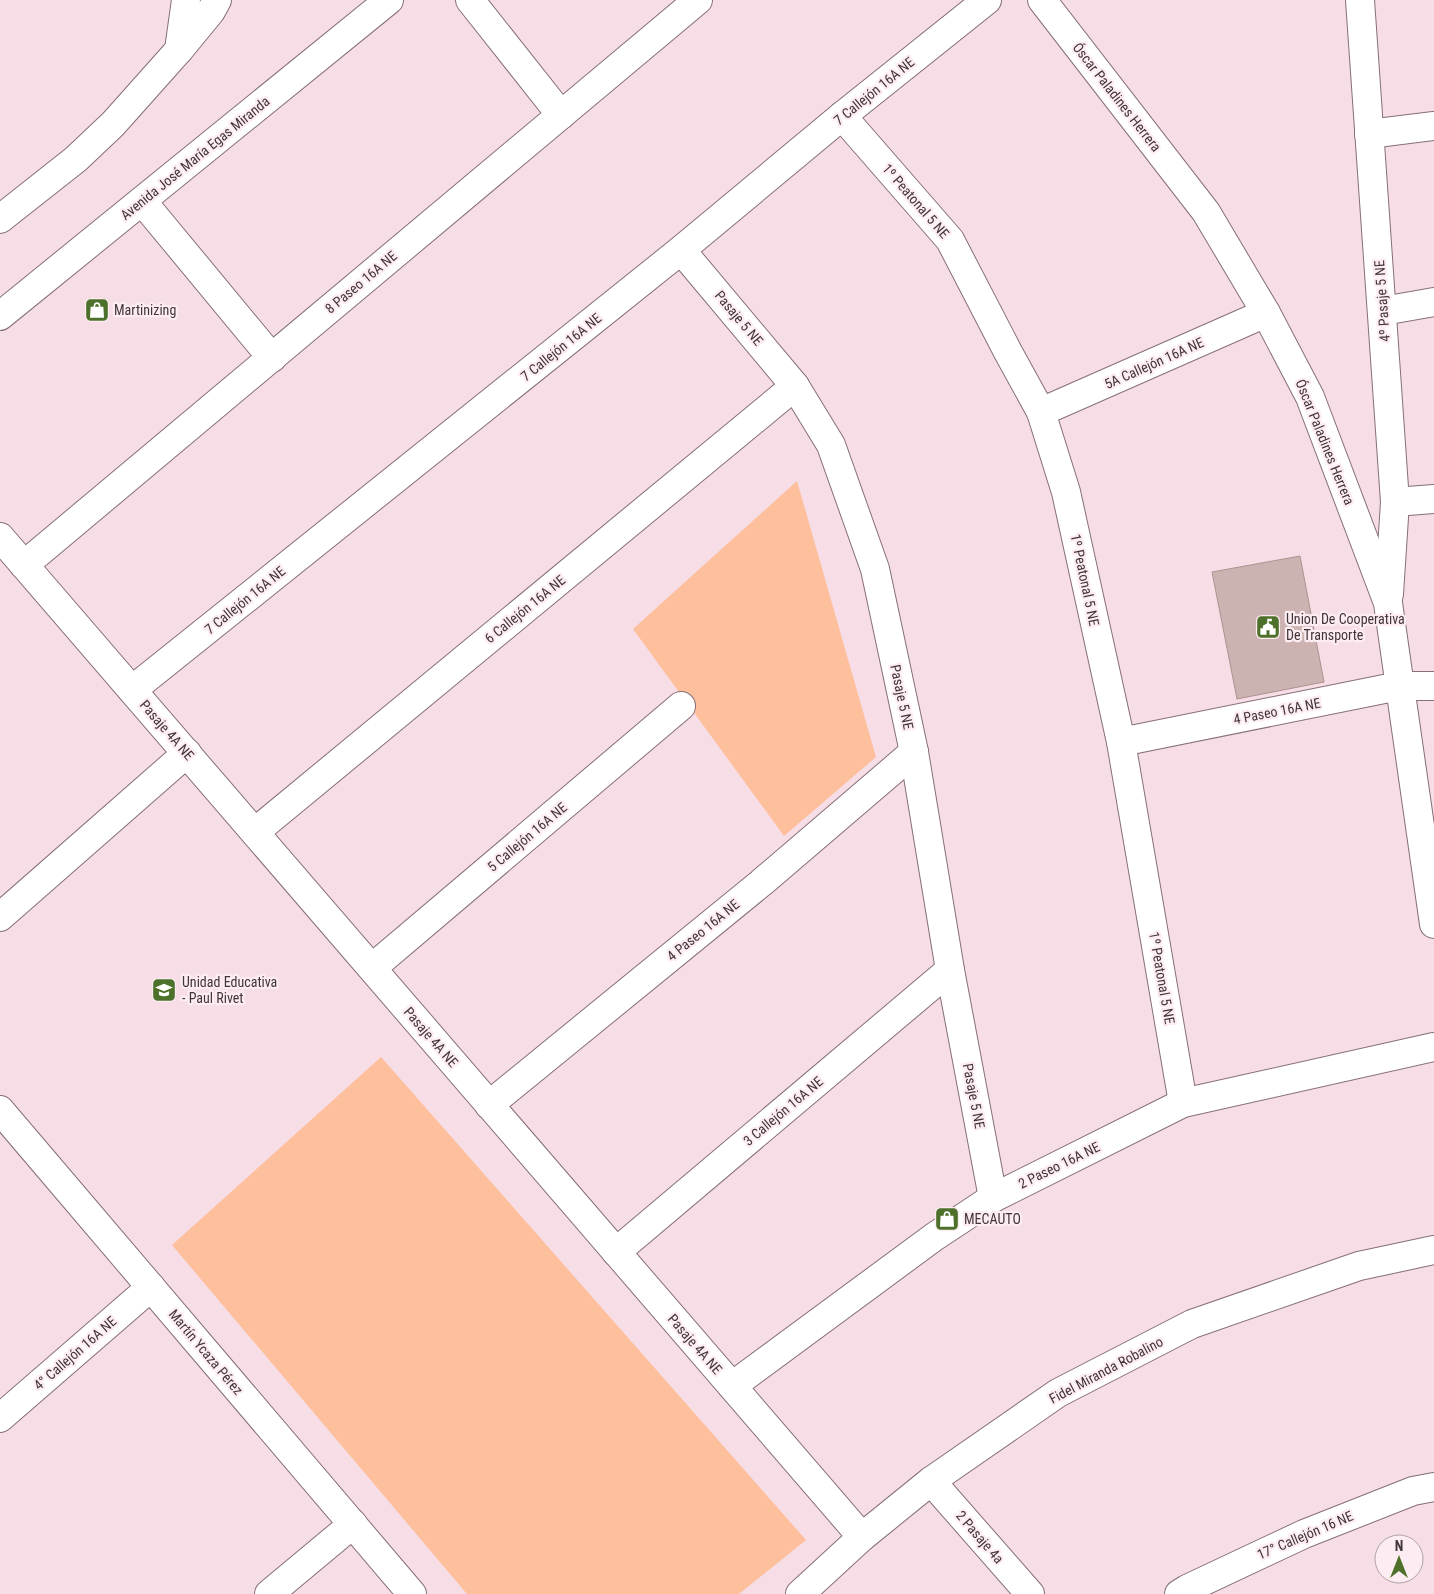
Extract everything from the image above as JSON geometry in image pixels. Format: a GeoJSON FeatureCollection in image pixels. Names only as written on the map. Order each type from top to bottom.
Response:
{"type":"FeatureCollection","features":[{"type":"Feature","properties":{"kind":"street"},"geometry":{"type":"LineString","coordinates":[[179,50],[186,0]]}},
{"type":"Feature","properties":{"kind":"street"},"geometry":{"type":"LineString","coordinates":[[0,219],[76,159],[107,130],[179,50],[212,10],[217,0]]}},
{"type":"Feature","properties":{"kind":"street","name":"Avenida José María Egas Miranda"},"geometry":{"type":"LineString","coordinates":[[0,316],[389,0]]}},
{"type":"Feature","properties":{"kind":"street"},"geometry":{"type":"LineString","coordinates":[[470,0],[561,115]]}},
{"type":"Feature","properties":{"kind":"street","name":"8 Paseo 16A NE"},"geometry":{"type":"LineString","coordinates":[[24,565],[698,0]]}},
{"type":"Feature","properties":{"kind":"street","name":"7 Callejón 16A NE"},"geometry":{"type":"LineString","coordinates":[[132,690],[681,250],[842,116],[987,0]]}},
{"type":"Feature","properties":{"kind":"street","name":"Óscar Paladines Herrera"},"geometry":{"type":"LineString","coordinates":[[1042,0],[1206,212],[1266,313],[1310,397],[1388,603],[1399,686],[1429,852],[1434,924]]}},
{"type":"Feature","properties":{"kind":"street","name":"4º Pasaje 5 NE"},"geometry":{"type":"LineString","coordinates":[[1360,0],[1394,502],[1388,603]]}},
{"type":"Feature","properties":{"kind":"street","name":"1º Peatonal 5 NE"},"geometry":{"type":"LineString","coordinates":[[842,116],[950,240],[1008,352],[1042,412],[1066,492],[1121,742],[1183,1104]]}},
{"type":"Feature","properties":{"kind":"street"},"geometry":{"type":"LineString","coordinates":[[1369,134],[1434,126]]}},
{"type":"Feature","properties":{"kind":"street"},"geometry":{"type":"LineString","coordinates":[[142,201],[272,358]]}},
{"type":"Feature","properties":{"kind":"street","name":"Pasaje 5 NE"},"geometry":{"type":"LineString","coordinates":[[681,250],[795,386],[831,445],[875,569],[914,752],[950,970],[993,1198]]}},
{"type":"Feature","properties":{"kind":"street"},"geometry":{"type":"LineString","coordinates":[[1382,311],[1434,302]]}},
{"type":"Feature","properties":{"kind":"street","name":"5A Callejón 16A NE"},"geometry":{"type":"LineString","coordinates":[[1042,412],[1266,313]]}},
{"type":"Feature","properties":{"kind":"street","name":"6 Callejón 16A NE"},"geometry":{"type":"LineString","coordinates":[[255,832],[795,386]]}},
{"type":"Feature","properties":{"kind":"street"},"geometry":{"type":"LineString","coordinates":[[1394,502],[1434,499]]}},
{"type":"Feature","properties":{"kind":"street","name":"Pasaje 4A NE"},"geometry":{"type":"LineString","coordinates":[[0,536],[862,1537]]}},
{"type":"Feature","properties":{"kind":"street","name":"4 Paseo 16A NE"},"geometry":{"type":"LineString","coordinates":[[1121,742],[1399,686],[1434,686]]}},
{"type":"Feature","properties":{"kind":"street","name":"5 Callejón 16A NE"},"geometry":{"type":"LineString","coordinates":[[372,968],[681,706]]}},
{"type":"Feature","properties":{"kind":"street","name":"4 Paseo 16A NE"},"geometry":{"type":"LineString","coordinates":[[489,1105],[761,883],[914,752]]}},
{"type":"Feature","properties":{"kind":"street"},"geometry":{"type":"LineString","coordinates":[[0,917],[187,753]]}},
{"type":"Feature","properties":{"kind":"street","name":"3 Callejón 16A NE"},"geometry":{"type":"LineString","coordinates":[[616,1252],[950,970]]}},
{"type":"Feature","properties":{"kind":"street","name":"2 Paseo 16A NE"},"geometry":{"type":"LineString","coordinates":[[732,1386],[934,1237],[993,1198],[1183,1104],[1434,1047]]}},
{"type":"Feature","properties":{"kind":"street","name":"Martín Ycaza Pérez"},"geometry":{"type":"LineString","coordinates":[[0,1110],[412,1594]]}},
{"type":"Feature","properties":{"kind":"street","name":"Fidel Miranda Robalino"},"geometry":{"type":"LineString","coordinates":[[800,1594],[862,1537],[931,1481],[1058,1393],[1192,1324],[1359,1266],[1434,1250]]}},
{"type":"Feature","properties":{"kind":"street","name":"4° Callejón 16A NE"},"geometry":{"type":"LineString","coordinates":[[0,1418],[151,1287]]}},
{"type":"Feature","properties":{"kind":"street","name":"2 Pasaje 4a"},"geometry":{"type":"LineString","coordinates":[[931,1481],[1030,1594]]}},
{"type":"Feature","properties":{"kind":"street","name":"17° Callejón 16 NE"},"geometry":{"type":"LineString","coordinates":[[1180,1594],[1304,1534],[1412,1491],[1434,1487]]}},
{"type":"Feature","properties":{"kind":"street"},"geometry":{"type":"LineString","coordinates":[[270,1594],[353,1524]]}},
{"type":"Feature","properties":{"kind":"shaded area"},"geometry":{"type":"Polygon","coordinates":[[[797,481],[876,757],[784,836],[633,629],[797,481]]]}},
{"type":"Feature","properties":{"kind":"shaded area"},"geometry":{"type":"Polygon","coordinates":[[[381,1057],[806,1540],[739,1594],[467,1594],[172,1245],[381,1057]]]}},
{"type":"Feature","properties":{"kind":"building","name":"Union De Cooperativa De Transporte"},"geometry":{"type":"Polygon","coordinates":[[[1300,556],[1324,682],[1237,699],[1212,572],[1300,556]]]}},
{"type":"Feature","properties":{"kind":"place","name":"Martinizing"},"geometry":{"type":"Point","coordinates":[97,310]}},
{"type":"Feature","properties":{"kind":"place","name":"Union De Cooperativa De Transporte"},"geometry":{"type":"Point","coordinates":[1268,627]}},
{"type":"Feature","properties":{"kind":"place","name":"Unidad Educativa - Paul Rivet"},"geometry":{"type":"Point","coordinates":[164,990]}},
{"type":"Feature","properties":{"kind":"place","name":"MECAUTO"},"geometry":{"type":"Point","coordinates":[947,1219]}}]}
